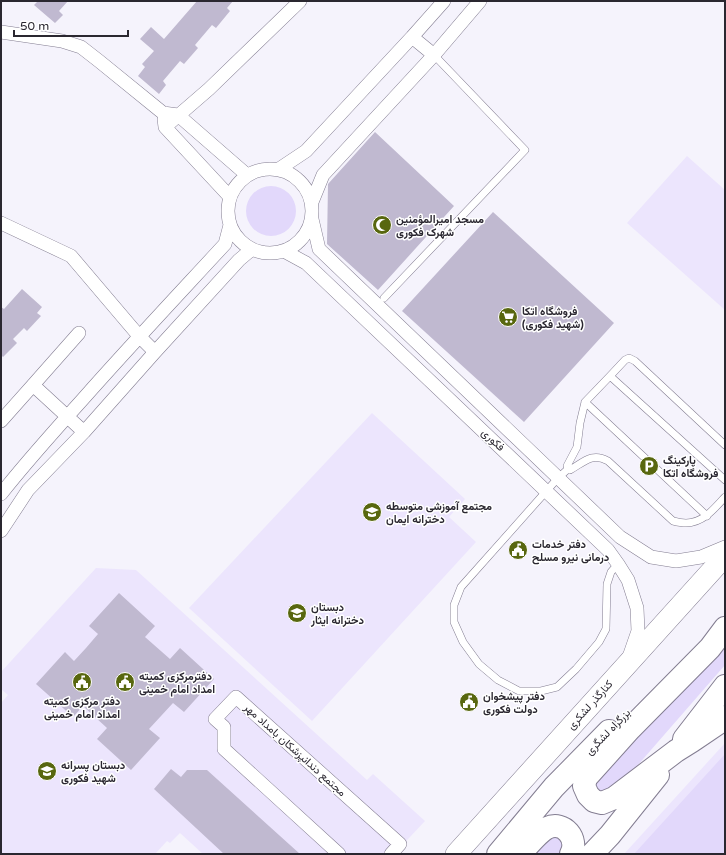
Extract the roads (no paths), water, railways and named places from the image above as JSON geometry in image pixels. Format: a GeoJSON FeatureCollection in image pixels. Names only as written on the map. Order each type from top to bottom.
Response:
{"type":"FeatureCollection","features":[{"type":"Feature","properties":{"kind":"highway","name":"بزرگراه لشگری"},"geometry":{"type":"LineString","coordinates":[[498,854],[554,787],[653,686],[725,617]]}},
{"type":"Feature","properties":{"kind":"highway"},"geometry":{"type":"LineString","coordinates":[[725,628],[710,648],[630,729],[586,778],[584,786],[588,795],[594,801],[602,803],[614,798],[676,751],[692,742],[725,717]]}},
{"type":"Feature","properties":{"kind":"highway"},"geometry":{"type":"LineString","coordinates":[[592,854],[644,792],[725,686]]}},
{"type":"Feature","properties":{"kind":"highway"},"geometry":{"type":"LineString","coordinates":[[520,854],[548,827],[555,826],[567,830],[571,834],[574,840],[574,846],[571,854]]}},
{"type":"Feature","properties":{"kind":"main road","name":"کنارگذر لشکری"},"geometry":{"type":"LineString","coordinates":[[456,854],[725,556]]}},
{"type":"Feature","properties":{"kind":"street"},"geometry":{"type":"LineString","coordinates":[[165,127],[209,88],[300,1]]}},
{"type":"Feature","properties":{"kind":"street"},"geometry":{"type":"LineString","coordinates":[[279,169],[306,151],[444,1]]}},
{"type":"Feature","properties":{"kind":"street"},"geometry":{"type":"LineString","coordinates":[[312,202],[323,175],[434,55],[480,1]]}},
{"type":"Feature","properties":{"kind":"street"},"geometry":{"type":"LineString","coordinates":[[1,32],[62,41],[81,47],[163,114],[178,115],[247,175]]}},
{"type":"Feature","properties":{"kind":"street"},"geometry":{"type":"LineString","coordinates":[[412,37],[434,55]]}},
{"type":"Feature","properties":{"kind":"street"},"geometry":{"type":"LineString","coordinates":[[163,114],[165,127],[230,197]]}},
{"type":"Feature","properties":{"kind":"street"},"geometry":{"type":"LineString","coordinates":[[268,168],[279,169],[290,173],[299,179],[306,188],[312,202],[312,219],[308,230],[294,246],[284,251],[273,253],[262,252],[252,249],[243,243],[235,234],[230,225],[228,206],[234,189],[247,175],[257,170],[268,168]]}},
{"type":"Feature","properties":{"kind":"street","name":"فکوری"},"geometry":{"type":"LineString","coordinates":[[312,219],[319,250],[620,537],[652,557],[676,561],[701,557],[725,547]]}},
{"type":"Feature","properties":{"kind":"street"},"geometry":{"type":"LineString","coordinates":[[1,223],[71,256],[139,336],[155,352]]}},
{"type":"Feature","properties":{"kind":"street"},"geometry":{"type":"LineString","coordinates":[[1,494],[12,479],[139,336],[225,244],[230,225]]}},
{"type":"Feature","properties":{"kind":"street"},"geometry":{"type":"LineString","coordinates":[[1,531],[28,490],[84,432],[239,260],[252,249]]}},
{"type":"Feature","properties":{"kind":"street","name":"فکوری"},"geometry":{"type":"LineString","coordinates":[[284,251],[306,263],[608,550],[628,580],[637,608],[638,631],[626,665]]}},
{"type":"Feature","properties":{"kind":"street"},"geometry":{"type":"LineString","coordinates":[[1,421],[34,386],[79,333]]}},
{"type":"Feature","properties":{"kind":"street"},"geometry":{"type":"LineString","coordinates":[[34,386],[84,432]]}},
{"type":"Feature","properties":{"kind":"street","name":"مجتمع دندانپزشکان بامداد مهر"},"geometry":{"type":"LineString","coordinates":[[339,854],[224,749],[224,727],[215,719],[236,697],[400,844],[391,854]]}},
{"type":"Feature","properties":{"kind":"lane"},"geometry":{"type":"LineString","coordinates":[[384,298],[525,150],[434,55]]}},
{"type":"Feature","properties":{"kind":"lane"},"geometry":{"type":"LineString","coordinates":[[568,469],[567,466],[577,447],[580,422],[585,402],[625,360],[629,358],[635,361],[725,445]]}},
{"type":"Feature","properties":{"kind":"lane"},"geometry":{"type":"LineString","coordinates":[[610,376],[725,480]]}},
{"type":"Feature","properties":{"kind":"lane"},"geometry":{"type":"LineString","coordinates":[[585,402],[707,516]]}},
{"type":"Feature","properties":{"kind":"lane"},"geometry":{"type":"LineString","coordinates":[[618,564],[611,572],[607,584],[606,629],[599,642],[558,687],[541,691],[519,691],[498,680],[479,664],[463,642],[454,622],[454,605],[461,587],[558,478],[568,469],[570,470],[592,457],[601,457],[608,461],[673,521],[685,524],[695,522],[707,516],[725,498]]}},
{"type":"Feature","properties":{"kind":"place","name":"مسجد امیرالمؤمنین شهرک فکوری"},"geometry":{"type":"Point","coordinates":[382,225]}},
{"type":"Feature","properties":{"kind":"place","name":"فروشگاه اتکا (شهید فکوری)"},"geometry":{"type":"Point","coordinates":[508,317]}},
{"type":"Feature","properties":{"kind":"place","name":"پارکینگ فروشگاه اتکا"},"geometry":{"type":"Point","coordinates":[649,466]}},
{"type":"Feature","properties":{"kind":"place","name":"مجتمع آموزشی متوسطه دخترانه ایمان"},"geometry":{"type":"Point","coordinates":[372,512]}},
{"type":"Feature","properties":{"kind":"place","name":"دفتر خدمات درمانی نیرو مسلح"},"geometry":{"type":"Point","coordinates":[518,550]}},
{"type":"Feature","properties":{"kind":"place","name":"دبستان دخترانه ایثار"},"geometry":{"type":"Point","coordinates":[297,613]}},
{"type":"Feature","properties":{"kind":"place","name":"دفتر مرکزی کمیته امداد امام خمینی"},"geometry":{"type":"Point","coordinates":[82,682]}},
{"type":"Feature","properties":{"kind":"place","name":"دفترمرکزی کمیته امداد امام خمینی"},"geometry":{"type":"Point","coordinates":[125,682]}},
{"type":"Feature","properties":{"kind":"place","name":"دفتر پیشخوان دولت فکوری"},"geometry":{"type":"Point","coordinates":[469,702]}},
{"type":"Feature","properties":{"kind":"place","name":"دبستان پسرانه شهید فکوری"},"geometry":{"type":"Point","coordinates":[47,771]}}]}
